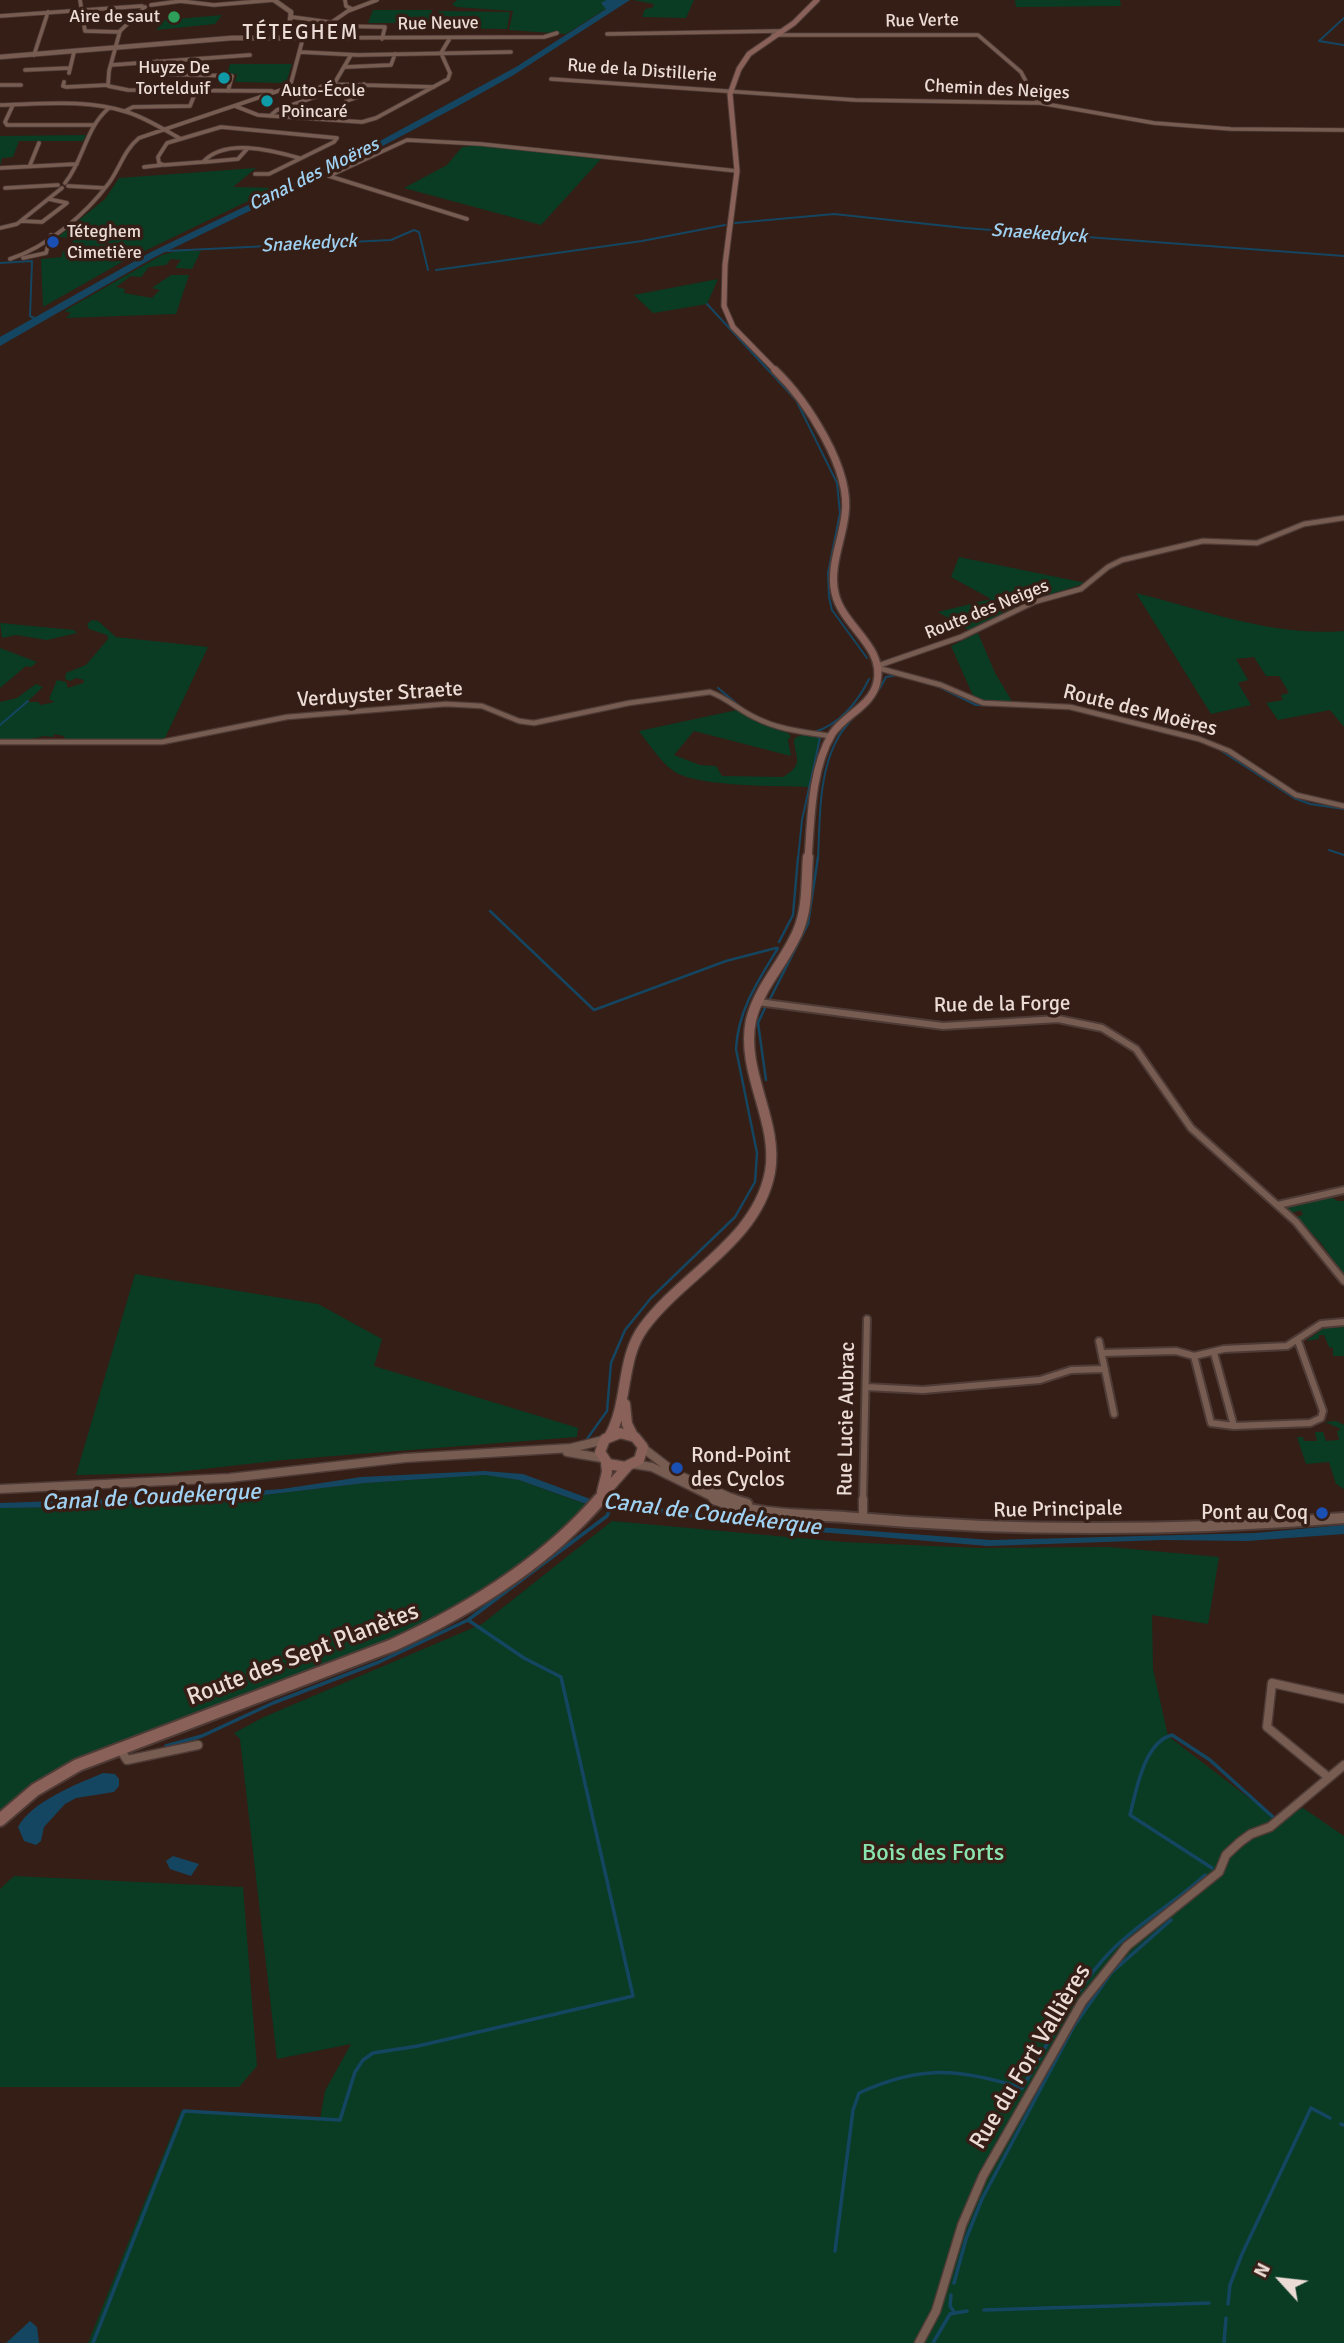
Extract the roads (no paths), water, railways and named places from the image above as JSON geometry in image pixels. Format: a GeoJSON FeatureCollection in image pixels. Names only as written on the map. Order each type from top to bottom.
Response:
{"type":"FeatureCollection","features":[{"type":"Feature","properties":{"kind":"main road"},"geometry":{"type":"LineString","coordinates":[[624,1389],[626,1420],[643,1448],[642,1455],[630,1465],[617,1467],[604,1460],[600,1450],[617,1422],[629,1355],[641,1331],[664,1304],[741,1229],[760,1203],[766,1188],[771,1149],[749,1045],[751,1021],[758,1002],[803,916],[810,822],[831,736],[870,698],[877,683],[878,667],[871,652],[841,611],[833,589],[846,508],[845,489],[840,476],[798,394],[725,314],[729,227],[737,171],[737,154],[728,106],[731,91],[744,60],[758,46],[800,18],[817,0]]}},
{"type":"Feature","properties":{"kind":"main road"},"geometry":{"type":"LineString","coordinates":[[606,1438],[620,1433],[634,1436]]}},
{"type":"Feature","properties":{"kind":"main road","name":"Route des Sept Planètes"},"geometry":{"type":"LineString","coordinates":[[601,1497],[607,1475],[604,1460]]}},
{"type":"Feature","properties":{"kind":"main road","name":"Route des Sept Planètes"},"geometry":{"type":"LineString","coordinates":[[0,1820],[52,1778],[119,1748],[382,1649],[433,1627],[505,1582],[573,1530],[630,1465]]}},
{"type":"Feature","properties":{"kind":"street"},"geometry":{"type":"LineString","coordinates":[[80,0],[85,31],[120,32]]}},
{"type":"Feature","properties":{"kind":"street"},"geometry":{"type":"LineString","coordinates":[[0,16],[182,1],[215,5],[274,0],[288,8],[292,17],[288,38],[0,57]]}},
{"type":"Feature","properties":{"kind":"street"},"geometry":{"type":"LineString","coordinates":[[345,0],[346,6],[352,9]]}},
{"type":"Feature","properties":{"kind":"street"},"geometry":{"type":"LineString","coordinates":[[332,22],[352,9],[377,0]]}},
{"type":"Feature","properties":{"kind":"street"},"geometry":{"type":"LineString","coordinates":[[107,85],[120,32],[146,4]]}},
{"type":"Feature","properties":{"kind":"street"},"geometry":{"type":"LineString","coordinates":[[34,55],[48,12]]}},
{"type":"Feature","properties":{"kind":"street"},"geometry":{"type":"LineString","coordinates":[[292,17],[332,22],[340,26],[385,27],[382,39]]}},
{"type":"Feature","properties":{"kind":"street"},"geometry":{"type":"LineString","coordinates":[[340,26],[340,38]]}},
{"type":"Feature","properties":{"kind":"street"},"geometry":{"type":"LineString","coordinates":[[607,34],[780,31]]}},
{"type":"Feature","properties":{"kind":"street","name":"Rue Neuve"},"geometry":{"type":"LineString","coordinates":[[288,38],[545,37],[556,33]]}},
{"type":"Feature","properties":{"kind":"street","name":"Rue Verte"},"geometry":{"type":"LineString","coordinates":[[774,35],[978,34],[986,45],[1021,72],[1037,102]]}},
{"type":"Feature","properties":{"kind":"street"},"geometry":{"type":"LineString","coordinates":[[10,259],[32,251],[85,208],[116,172],[134,140],[277,92],[291,84],[303,38]]}},
{"type":"Feature","properties":{"kind":"street"},"geometry":{"type":"LineString","coordinates":[[441,53],[450,38]]}},
{"type":"Feature","properties":{"kind":"street"},"geometry":{"type":"LineString","coordinates":[[69,73],[74,52]]}},
{"type":"Feature","properties":{"kind":"street"},"geometry":{"type":"LineString","coordinates":[[300,52],[351,55],[511,52]]}},
{"type":"Feature","properties":{"kind":"street"},"geometry":{"type":"LineString","coordinates":[[234,106],[253,114],[362,122],[434,87],[449,76],[441,53]]}},
{"type":"Feature","properties":{"kind":"street"},"geometry":{"type":"LineString","coordinates":[[346,67],[391,65],[395,54]]}},
{"type":"Feature","properties":{"kind":"street"},"geometry":{"type":"LineString","coordinates":[[111,65],[250,55]]}},
{"type":"Feature","properties":{"kind":"street"},"geometry":{"type":"LineString","coordinates":[[334,84],[351,55]]}},
{"type":"Feature","properties":{"kind":"street"},"geometry":{"type":"LineString","coordinates":[[157,61],[156,72],[159,75],[233,76],[228,91]]}},
{"type":"Feature","properties":{"kind":"street"},"geometry":{"type":"LineString","coordinates":[[25,70],[70,68]]}},
{"type":"Feature","properties":{"kind":"street","name":"Rue de la Distillerie"},"geometry":{"type":"LineString","coordinates":[[551,79],[731,91]]}},
{"type":"Feature","properties":{"kind":"street"},"geometry":{"type":"LineString","coordinates":[[64,82],[63,86],[66,87],[107,85],[128,90],[277,92]]}},
{"type":"Feature","properties":{"kind":"street"},"geometry":{"type":"LineString","coordinates":[[346,101],[359,97],[364,84]]}},
{"type":"Feature","properties":{"kind":"street"},"geometry":{"type":"LineString","coordinates":[[0,85],[21,85]]}},
{"type":"Feature","properties":{"kind":"street"},"geometry":{"type":"LineString","coordinates":[[270,116],[277,110],[315,97],[322,85],[434,87]]}},
{"type":"Feature","properties":{"kind":"street"},"geometry":{"type":"LineString","coordinates":[[124,111],[133,107],[190,106],[196,90]]}},
{"type":"Feature","properties":{"kind":"street","name":"Chemin des Neiges"},"geometry":{"type":"LineString","coordinates":[[731,91],[864,100],[1037,102],[1133,120],[1179,125],[1241,130],[1344,130]]}},
{"type":"Feature","properties":{"kind":"street"},"geometry":{"type":"LineString","coordinates":[[0,105],[87,104],[109,108],[124,111],[181,139]]}},
{"type":"Feature","properties":{"kind":"street"},"geometry":{"type":"LineString","coordinates":[[13,105],[5,122],[7,125],[93,125]]}},
{"type":"Feature","properties":{"kind":"street"},"geometry":{"type":"LineString","coordinates":[[0,228],[21,221],[73,175],[97,116],[109,108]]}},
{"type":"Feature","properties":{"kind":"street"},"geometry":{"type":"LineString","coordinates":[[162,165],[158,158],[164,145],[221,127],[336,137],[334,142],[269,174],[255,174]]}},
{"type":"Feature","properties":{"kind":"street"},"geometry":{"type":"LineString","coordinates":[[467,219],[329,176],[408,140],[481,144],[737,171]]}},
{"type":"Feature","properties":{"kind":"street"},"geometry":{"type":"LineString","coordinates":[[30,165],[40,143]]}},
{"type":"Feature","properties":{"kind":"street"},"geometry":{"type":"LineString","coordinates":[[144,167],[237,160],[247,149]]}},
{"type":"Feature","properties":{"kind":"street"},"geometry":{"type":"LineString","coordinates":[[204,162],[210,154],[218,150],[279,152],[299,158]]}},
{"type":"Feature","properties":{"kind":"street"},"geometry":{"type":"LineString","coordinates":[[0,178],[0,168],[77,164]]}},
{"type":"Feature","properties":{"kind":"street"},"geometry":{"type":"LineString","coordinates":[[2,189],[63,186],[103,188]]}},
{"type":"Feature","properties":{"kind":"street"},"geometry":{"type":"LineString","coordinates":[[21,221],[41,223],[67,203],[49,199]]}},
{"type":"Feature","properties":{"kind":"street"},"geometry":{"type":"LineString","coordinates":[[44,254],[51,235]]}},
{"type":"Feature","properties":{"kind":"street"},"geometry":{"type":"LineString","coordinates":[[32,251],[35,254],[44,254]]}},
{"type":"Feature","properties":{"kind":"street"},"geometry":{"type":"LineString","coordinates":[[0,260],[44,254]]}},
{"type":"Feature","properties":{"kind":"street","name":"Route des Neiges"},"geometry":{"type":"LineString","coordinates":[[878,667],[961,638],[1028,604],[1081,589],[1111,565],[1122,560],[1199,541],[1257,543],[1301,525],[1344,518]]}},
{"type":"Feature","properties":{"kind":"street","name":"Route des Moëres"},"geometry":{"type":"LineString","coordinates":[[878,667],[938,684],[983,703],[1070,707],[1199,738],[1230,751],[1299,797],[1344,806]]}},
{"type":"Feature","properties":{"kind":"street","name":"Verduyster Straete"},"geometry":{"type":"LineString","coordinates":[[0,742],[162,742],[298,716],[446,704],[478,705],[519,721],[534,723],[629,703],[707,692],[722,696],[751,716],[777,728],[831,736]]}},
{"type":"Feature","properties":{"kind":"street","name":"Rue de la Forge"},"geometry":{"type":"LineString","coordinates":[[758,1002],[939,1026],[970,1026],[1049,1017],[1095,1025],[1131,1046],[1159,1079],[1195,1133],[1278,1205],[1322,1249],[1344,1281]]}},
{"type":"Feature","properties":{"kind":"street"},"geometry":{"type":"LineString","coordinates":[[1278,1205],[1344,1190]]}},
{"type":"Feature","properties":{"kind":"street","name":"Rue Lucie Aubrac"},"geometry":{"type":"LineString","coordinates":[[863,1519],[867,1319]]}},
{"type":"Feature","properties":{"kind":"street"},"geometry":{"type":"LineString","coordinates":[[1102,1353],[1176,1351],[1194,1356],[1224,1349],[1287,1346],[1321,1324],[1344,1322]]}},
{"type":"Feature","properties":{"kind":"street"},"geometry":{"type":"LineString","coordinates":[[1099,1341],[1114,1414]]}},
{"type":"Feature","properties":{"kind":"street"},"geometry":{"type":"LineString","coordinates":[[1194,1356],[1211,1423],[1234,1426],[1310,1423],[1321,1418],[1323,1411],[1298,1341]]}},
{"type":"Feature","properties":{"kind":"street"},"geometry":{"type":"LineString","coordinates":[[1214,1353],[1234,1426]]}},
{"type":"Feature","properties":{"kind":"street"},"geometry":{"type":"LineString","coordinates":[[866,1387],[923,1390],[1040,1380],[1071,1370],[1105,1369]]}},
{"type":"Feature","properties":{"kind":"street"},"geometry":{"type":"LineString","coordinates":[[0,1489],[229,1478],[405,1458],[540,1451],[584,1446],[606,1438]]}},
{"type":"Feature","properties":{"kind":"street","name":"Rue Principale"},"geometry":{"type":"LineString","coordinates":[[643,1448],[667,1467],[711,1491],[773,1511]]}},
{"type":"Feature","properties":{"kind":"street"},"geometry":{"type":"LineString","coordinates":[[540,1451],[574,1452],[604,1460]]}},
{"type":"Feature","properties":{"kind":"street","name":"Rue Principale"},"geometry":{"type":"LineString","coordinates":[[630,1465],[656,1468],[723,1502],[746,1509],[982,1528],[1256,1525],[1344,1518]]}},
{"type":"Feature","properties":{"kind":"street"},"geometry":{"type":"LineString","coordinates":[[1328,1777],[1269,1728],[1267,1724],[1272,1683],[1344,1699]]}},
{"type":"Feature","properties":{"kind":"street"},"geometry":{"type":"LineString","coordinates":[[119,1748],[127,1760],[198,1745]]}},
{"type":"Feature","properties":{"kind":"street","name":"Rue du Fort Vallières"},"geometry":{"type":"LineString","coordinates":[[919,2343],[936,2311],[962,2225],[983,2176],[1056,2045],[1096,1981],[1134,1941],[1219,1872],[1226,1855],[1234,1847],[1247,1836],[1270,1827],[1344,1765]]}},
{"type":"Feature","properties":{"kind":"water","name":"Canal des Moëres"},"geometry":{"type":"Polygon","coordinates":[[[606,0],[630,0],[512,76],[458,106],[377,149],[155,257],[0,346],[0,337],[151,252],[378,142],[516,67],[606,9],[601,3],[606,0]]]}},
{"type":"Feature","properties":{"kind":"water","name":"Canal de Coudekerque"},"geometry":{"type":"Polygon","coordinates":[[[484,1471],[523,1474],[593,1500],[791,1525],[991,1540],[1255,1533],[1344,1525],[1344,1534],[1247,1541],[1163,1540],[988,1546],[795,1530],[589,1505],[519,1480],[485,1475],[365,1483],[247,1497],[75,1507],[0,1508],[0,1503],[171,1497],[282,1489],[361,1477],[484,1471]]]}},
{"type":"Feature","properties":{"kind":"water"},"geometry":{"type":"Polygon","coordinates":[[[103,1773],[115,1774],[119,1779],[119,1786],[114,1792],[76,1798],[65,1804],[44,1827],[41,1841],[36,1845],[24,1841],[18,1827],[33,1810],[56,1795],[103,1773]]]}},
{"type":"Feature","properties":{"kind":"water"},"geometry":{"type":"Polygon","coordinates":[[[173,1856],[199,1864],[191,1876],[170,1869],[166,1861],[173,1856]]]}},
{"type":"Feature","properties":{"kind":"water"},"geometry":{"type":"Polygon","coordinates":[[[30,2321],[37,2327],[39,2343],[6,2343],[30,2321]]]}},
{"type":"Feature","properties":{"kind":"waterway"},"geometry":{"type":"LineString","coordinates":[[1344,18],[1319,41],[1344,45]]}},
{"type":"Feature","properties":{"kind":"waterway","name":"Snaekedyck"},"geometry":{"type":"LineString","coordinates":[[735,223],[834,214],[965,228],[1344,256]]}},
{"type":"Feature","properties":{"kind":"waterway","name":"Snaekedyck"},"geometry":{"type":"LineString","coordinates":[[436,270],[642,241],[725,225]]}},
{"type":"Feature","properties":{"kind":"waterway","name":"Snaekedyck"},"geometry":{"type":"LineString","coordinates":[[167,251],[391,240],[414,230],[419,232],[428,270]]}},
{"type":"Feature","properties":{"kind":"waterway","name":"Snaekedyck"},"geometry":{"type":"LineString","coordinates":[[0,263],[32,261],[30,316],[34,318]]}},
{"type":"Feature","properties":{"kind":"waterway"},"geometry":{"type":"LineString","coordinates":[[707,304],[796,400],[837,483],[840,513],[828,573],[829,597],[832,610],[867,658]]}},
{"type":"Feature","properties":{"kind":"waterway"},"geometry":{"type":"LineString","coordinates":[[818,859],[821,796],[832,750],[844,728],[876,694],[886,677],[897,675]]}},
{"type":"Feature","properties":{"kind":"waterway"},"geometry":{"type":"LineString","coordinates":[[814,732],[832,724],[847,712],[869,679]]}},
{"type":"Feature","properties":{"kind":"waterway"},"geometry":{"type":"LineString","coordinates":[[937,686],[976,705],[1034,707]]}},
{"type":"Feature","properties":{"kind":"waterway"},"geometry":{"type":"LineString","coordinates":[[718,688],[742,708]]}},
{"type":"Feature","properties":{"kind":"waterway"},"geometry":{"type":"LineString","coordinates":[[0,725],[28,701]]}},
{"type":"Feature","properties":{"kind":"waterway"},"geometry":{"type":"LineString","coordinates":[[798,859],[802,820],[820,738],[814,735]]}},
{"type":"Feature","properties":{"kind":"waterway"},"geometry":{"type":"LineString","coordinates":[[1191,739],[1205,743]]}},
{"type":"Feature","properties":{"kind":"waterway"},"geometry":{"type":"LineString","coordinates":[[1220,750],[1294,798],[1310,804],[1344,809]]}},
{"type":"Feature","properties":{"kind":"waterway"},"geometry":{"type":"LineString","coordinates":[[1329,850],[1344,855]]}},
{"type":"Feature","properties":{"kind":"waterway"},"geometry":{"type":"LineString","coordinates":[[779,942],[793,915],[798,857]]}},
{"type":"Feature","properties":{"kind":"waterway"},"geometry":{"type":"LineString","coordinates":[[770,999],[808,924],[818,857]]}},
{"type":"Feature","properties":{"kind":"waterway"},"geometry":{"type":"LineString","coordinates":[[490,911],[594,1010],[726,961],[776,948]]}},
{"type":"Feature","properties":{"kind":"waterway"},"geometry":{"type":"LineString","coordinates":[[587,1439],[607,1411],[611,1363],[625,1330],[651,1298],[735,1217],[755,1182],[757,1153],[736,1049],[745,1009],[756,984],[778,948]]}},
{"type":"Feature","properties":{"kind":"waterway"},"geometry":{"type":"LineString","coordinates":[[765,1008],[758,1023],[766,1080]]}},
{"type":"Feature","properties":{"kind":"waterway","name":"Canal de Coudekerque"},"geometry":{"type":"LineString","coordinates":[[468,1620],[607,1516],[612,1505]]}},
{"type":"Feature","properties":{"kind":"waterway"},"geometry":{"type":"LineString","coordinates":[[93,2343],[184,2111],[340,2120],[355,2072],[363,2060],[373,2053],[418,2046],[633,1996],[561,1677],[524,1658],[468,1620]]}},
{"type":"Feature","properties":{"kind":"waterway"},"geometry":{"type":"LineString","coordinates":[[166,1746],[202,1736],[273,1703],[379,1662],[468,1620]]}},
{"type":"Feature","properties":{"kind":"waterway"},"geometry":{"type":"LineString","coordinates":[[1212,1868],[1130,1815],[1148,1757],[1162,1739],[1172,1735],[1210,1760],[1273,1817]]}},
{"type":"Feature","properties":{"kind":"waterway"},"geometry":{"type":"LineString","coordinates":[[835,2251],[853,2110],[859,2093],[901,2078],[940,2072],[979,2076],[1022,2088],[1063,2016],[1099,1964],[1124,1939],[1205,1875]]}},
{"type":"Feature","properties":{"kind":"waterway"},"geometry":{"type":"LineString","coordinates":[[954,2283],[966,2239],[982,2199],[1074,2026],[1111,1973],[1171,1920]]}},
{"type":"Feature","properties":{"kind":"waterway"},"geometry":{"type":"LineString","coordinates":[[1228,2304],[1230,2285],[1242,2254],[1311,2108],[1330,2118]]}},
{"type":"Feature","properties":{"kind":"waterway"},"geometry":{"type":"LineString","coordinates":[[951,2295],[950,2306],[954,2312]]}},
{"type":"Feature","properties":{"kind":"waterway"},"geometry":{"type":"LineString","coordinates":[[984,2310],[1209,2303]]}},
{"type":"Feature","properties":{"kind":"waterway"},"geometry":{"type":"LineString","coordinates":[[933,2343],[950,2314],[967,2311]]}},
{"type":"Feature","properties":{"kind":"waterway"},"geometry":{"type":"LineString","coordinates":[[1224,2343],[1226,2318]]}},
{"type":"Feature","properties":{"kind":"place","name":"Aire de saut"},"geometry":{"type":"Point","coordinates":[174,17]}},
{"type":"Feature","properties":{"kind":"place","name":"Huyze De Tortelduif"},"geometry":{"type":"Point","coordinates":[224,78]}},
{"type":"Feature","properties":{"kind":"place","name":"Auto-École Poincaré"},"geometry":{"type":"Point","coordinates":[267,101]}},
{"type":"Feature","properties":{"kind":"place","name":"Téteghem Cimetière"},"geometry":{"type":"Point","coordinates":[53,242]}},
{"type":"Feature","properties":{"kind":"place","name":"Rond-Point des Cyclos"},"geometry":{"type":"Point","coordinates":[677,1468]}},
{"type":"Feature","properties":{"kind":"place","name":"Pont au Coq"},"geometry":{"type":"Point","coordinates":[1322,1513]}},
{"type":"Feature","properties":{"kind":"district","name":"TÉTEGHEM"},"geometry":{"type":"Point","coordinates":[301,33]}},
{"type":"Feature","properties":{"kind":"park label","name":"Bois des Forts"},"geometry":{"type":"Point","coordinates":[933,1854]}}]}
